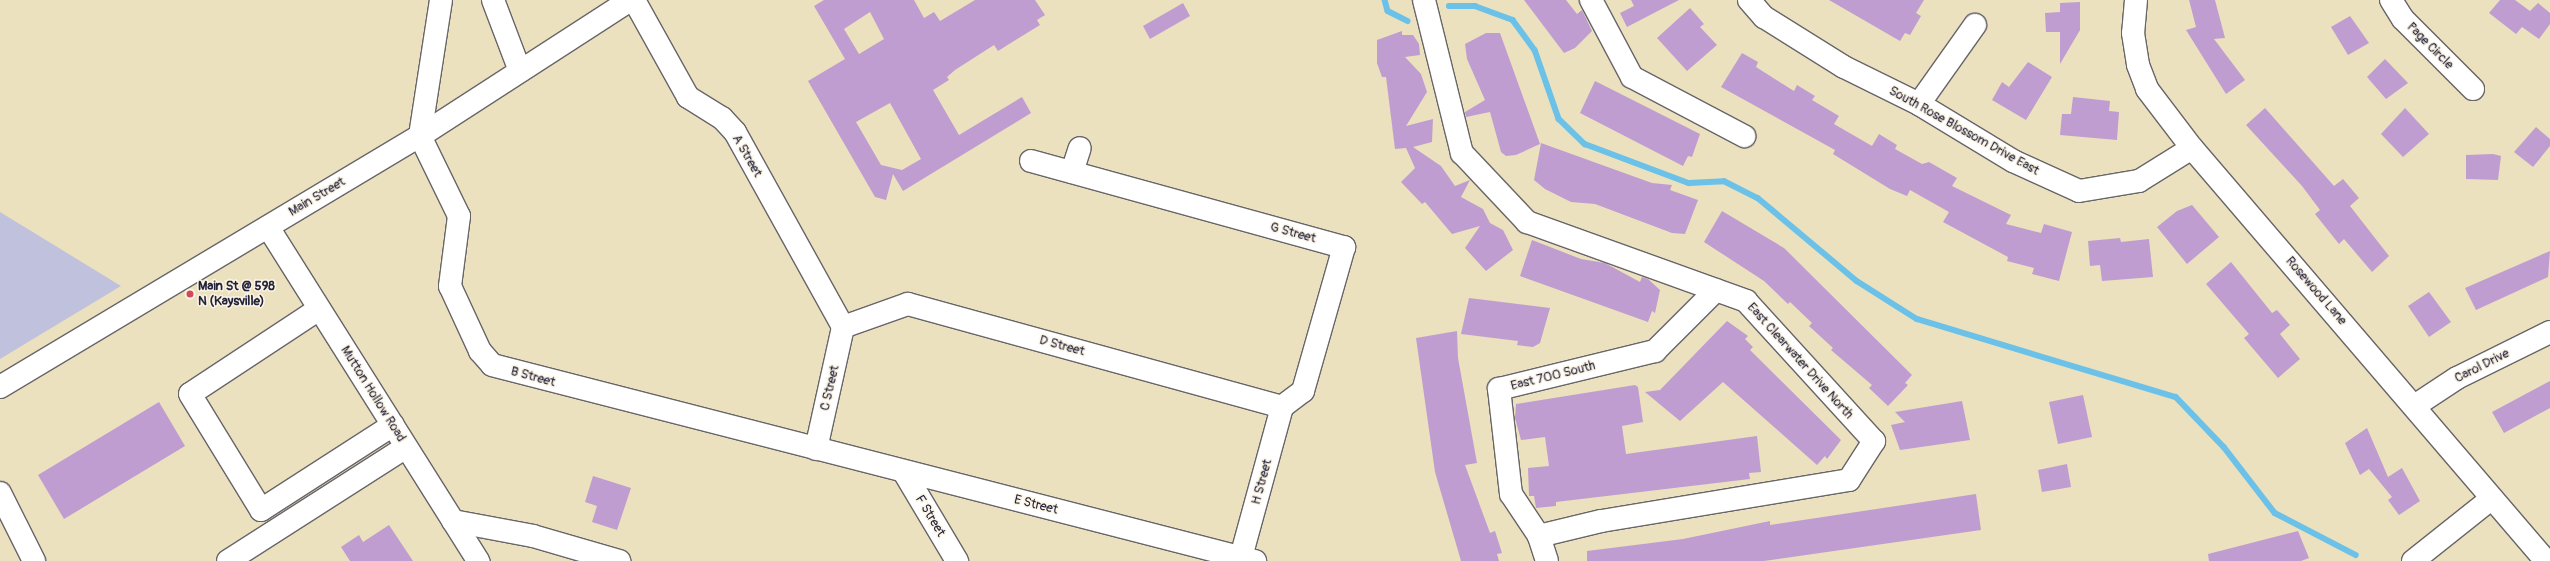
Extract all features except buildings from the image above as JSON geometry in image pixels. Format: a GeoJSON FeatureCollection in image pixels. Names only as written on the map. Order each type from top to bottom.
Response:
{"type":"FeatureCollection","features":[{"type":"Feature","properties":{"kind":"street"},"geometry":{"type":"LineString","coordinates":[[420,136],[441,0]]}},
{"type":"Feature","properties":{"kind":"street"},"geometry":{"type":"LineString","coordinates":[[493,0],[520,71]]}},
{"type":"Feature","properties":{"kind":"street","name":"Main Street"},"geometry":{"type":"LineString","coordinates":[[0,387],[420,136],[630,0]]}},
{"type":"Feature","properties":{"kind":"street","name":"A Street"},"geometry":{"type":"LineString","coordinates":[[634,0],[688,97],[722,118],[735,132],[843,327]]}},
{"type":"Feature","properties":{"kind":"street","name":"East Clearwater Drive North"},"geometry":{"type":"LineString","coordinates":[[1424,0],[1462,153],[1528,222],[1746,300],[1874,441],[1849,480],[1601,521],[1539,536]]}},
{"type":"Feature","properties":{"kind":"street"},"geometry":{"type":"LineString","coordinates":[[1591,0],[1632,77],[1744,136]]}},
{"type":"Feature","properties":{"kind":"street","name":"South Rose Blossom Drive East"},"geometry":{"type":"LineString","coordinates":[[1749,0],[1764,17],[1844,68],[1919,104],[2013,161],[2079,191],[2138,181],[2192,148]]}},
{"type":"Feature","properties":{"kind":"street","name":"Rosewood Lane"},"geometry":{"type":"LineString","coordinates":[[2136,0],[2133,33],[2138,65],[2147,89],[2192,148],[2416,405],[2491,499],[2546,561]]}},
{"type":"Feature","properties":{"kind":"street","name":"Page Circle"},"geometry":{"type":"LineString","coordinates":[[2391,0],[2403,19],[2473,89]]}},
{"type":"Feature","properties":{"kind":"street"},"geometry":{"type":"LineString","coordinates":[[1919,104],[1975,25]]}},
{"type":"Feature","properties":{"kind":"street","name":"B Street"},"geometry":{"type":"LineString","coordinates":[[420,136],[459,216],[450,286],[480,351],[492,365],[816,450]]}},
{"type":"Feature","properties":{"kind":"street"},"geometry":{"type":"LineString","coordinates":[[1072,172],[1080,148]]}},
{"type":"Feature","properties":{"kind":"street","name":"G Street"},"geometry":{"type":"LineString","coordinates":[[1031,162],[1344,247],[1303,391],[1282,407]]}},
{"type":"Feature","properties":{"kind":"street","name":"Mutton Hollow Road"},"geometry":{"type":"LineString","coordinates":[[268,227],[478,561]]}},
{"type":"Feature","properties":{"kind":"street","name":"East 700 South"},"geometry":{"type":"LineString","coordinates":[[1547,561],[1539,536],[1511,494],[1499,389],[1655,351],[1716,290]]}},
{"type":"Feature","properties":{"kind":"street","name":"D Street"},"geometry":{"type":"LineString","coordinates":[[843,327],[908,304],[1282,407]]}},
{"type":"Feature","properties":{"kind":"street"},"geometry":{"type":"LineString","coordinates":[[319,309],[190,394],[261,510],[393,425]]}},
{"type":"Feature","properties":{"kind":"street","name":"C Street"},"geometry":{"type":"LineString","coordinates":[[816,450],[843,327]]}},
{"type":"Feature","properties":{"kind":"street","name":"Carol Drive"},"geometry":{"type":"LineString","coordinates":[[2416,405],[2458,378],[2550,332]]}},
{"type":"Feature","properties":{"kind":"street","name":"H Street"},"geometry":{"type":"LineString","coordinates":[[1248,559],[1282,407]]}},
{"type":"Feature","properties":{"kind":"street"},"geometry":{"type":"LineString","coordinates":[[228,561],[406,447]]}},
{"type":"Feature","properties":{"kind":"street","name":"E Street"},"geometry":{"type":"LineString","coordinates":[[816,450],[1248,559]]}},
{"type":"Feature","properties":{"kind":"street","name":"F Street"},"geometry":{"type":"LineString","coordinates":[[904,472],[957,561]]}},
{"type":"Feature","properties":{"kind":"street"},"geometry":{"type":"LineString","coordinates":[[0,493],[34,561]]}},
{"type":"Feature","properties":{"kind":"street"},"geometry":{"type":"LineString","coordinates":[[2413,561],[2491,499]]}},
{"type":"Feature","properties":{"kind":"street"},"geometry":{"type":"LineString","coordinates":[[453,521],[533,536],[619,561]]}},
{"type":"Feature","properties":{"kind":"shaded area"},"geometry":{"type":"Polygon","coordinates":[[[0,212],[121,286],[0,359],[0,212]]]}},
{"type":"Feature","properties":{"kind":"waterway"},"geometry":{"type":"LineString","coordinates":[[1385,0],[1388,11],[1408,21]]}},
{"type":"Feature","properties":{"kind":"waterway"},"geometry":{"type":"LineString","coordinates":[[1449,6],[1475,6],[1513,20],[1535,50],[1559,119],[1585,144],[1689,183],[1724,181],[1758,198],[1857,281],[1917,319],[2176,397],[2224,447],[2275,513],[2356,555]]}},
{"type":"Feature","properties":{"kind":"place","name":"Main St @ 598 N (Kaysville)"},"geometry":{"type":"Point","coordinates":[190,294]}}]}
